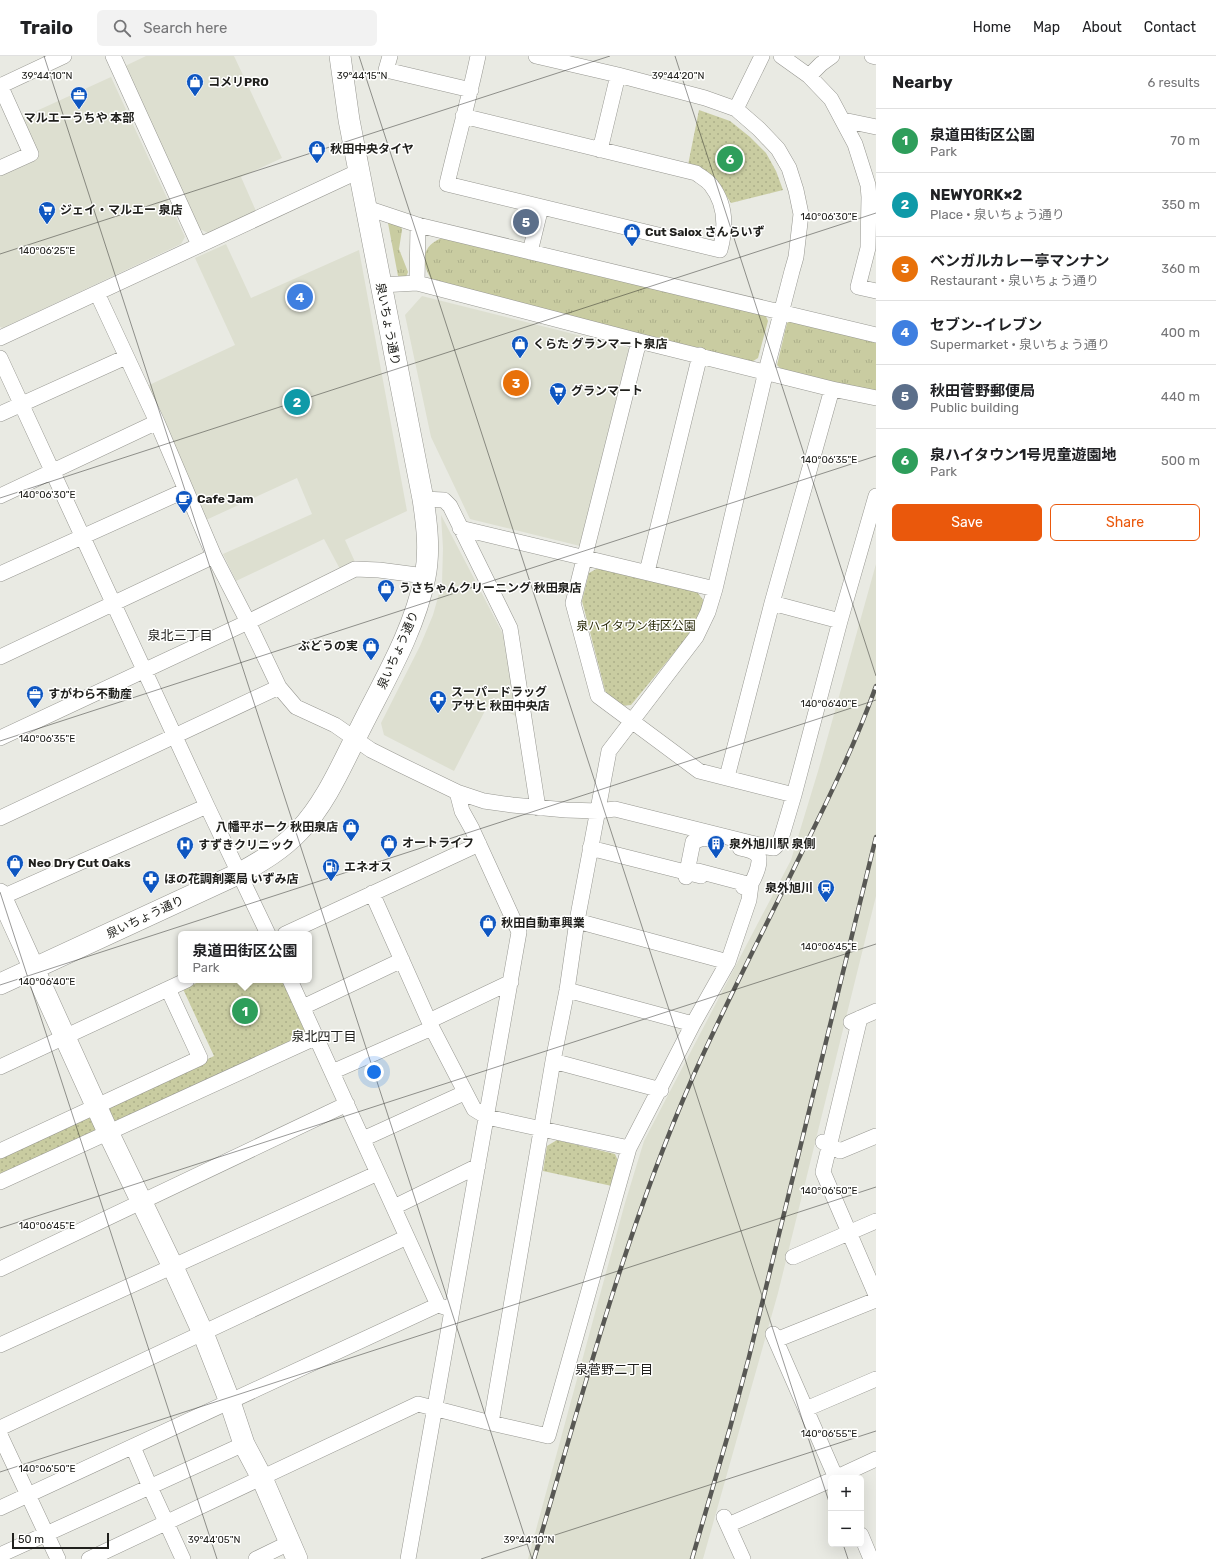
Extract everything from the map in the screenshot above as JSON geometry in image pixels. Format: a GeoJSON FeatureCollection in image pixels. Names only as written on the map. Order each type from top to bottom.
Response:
{"type":"FeatureCollection","features":[{"type":"Feature","properties":{"kind":"street"},"geometry":{"type":"LineString","coordinates":[[0,168],[32,154],[0,86],[64,56]]}},
{"type":"Feature","properties":{"kind":"street"},"geometry":{"type":"LineString","coordinates":[[113,56],[199,245]]}},
{"type":"Feature","properties":{"kind":"street","name":"泉いちょう通り"},"geometry":{"type":"LineString","coordinates":[[329,56],[349,120]]}},
{"type":"Feature","properties":{"kind":"street","name":"泉いちょう通り"},"geometry":{"type":"LineString","coordinates":[[0,984],[240,872],[267,858],[279,849],[299,831],[314,813],[346,759],[413,620],[425,576],[428,554],[427,529],[423,499],[349,120],[340,56]]}},
{"type":"Feature","properties":{"kind":"street"},"geometry":{"type":"LineString","coordinates":[[390,56],[386,70],[470,90]]}},
{"type":"Feature","properties":{"kind":"street"},"geometry":{"type":"LineString","coordinates":[[463,116],[696,173],[710,184],[720,199],[724,218],[724,236],[720,250],[447,184],[463,116],[478,56]]}},
{"type":"Feature","properties":{"kind":"street"},"geometry":{"type":"LineString","coordinates":[[491,1423],[553,1061],[567,990],[577,921],[609,751],[696,637],[708,612],[715,589],[766,371],[796,257],[801,214],[796,190],[789,168],[778,149],[759,129],[736,109],[705,98],[618,75],[536,56]]}},
{"type":"Feature","properties":{"kind":"street"},"geometry":{"type":"LineString","coordinates":[[736,109],[762,56]]}},
{"type":"Feature","properties":{"kind":"street"},"geometry":{"type":"LineString","coordinates":[[781,56],[809,76],[831,99],[855,144],[872,198],[868,248],[858,287],[876,291]]}},
{"type":"Feature","properties":{"kind":"street"},"geometry":{"type":"LineString","coordinates":[[809,76],[832,56]]}},
{"type":"Feature","properties":{"kind":"street"},"geometry":{"type":"LineString","coordinates":[[872,56],[876,57]]}},
{"type":"Feature","properties":{"kind":"street"},"geometry":{"type":"LineString","coordinates":[[600,150],[618,75]]}},
{"type":"Feature","properties":{"kind":"street"},"geometry":{"type":"LineString","coordinates":[[843,120],[876,127]]}},
{"type":"Feature","properties":{"kind":"street"},"geometry":{"type":"LineString","coordinates":[[0,338],[359,171]]}},
{"type":"Feature","properties":{"kind":"street"},"geometry":{"type":"LineString","coordinates":[[530,252],[541,207]]}},
{"type":"Feature","properties":{"kind":"street"},"geometry":{"type":"LineString","coordinates":[[367,208],[418,225],[876,335]]}},
{"type":"Feature","properties":{"kind":"street"},"geometry":{"type":"LineString","coordinates":[[417,283],[418,225]]}},
{"type":"Feature","properties":{"kind":"street"},"geometry":{"type":"LineString","coordinates":[[381,285],[417,283],[639,341],[766,371],[832,389],[876,398]]}},
{"type":"Feature","properties":{"kind":"street"},"geometry":{"type":"LineString","coordinates":[[97,293],[156,422],[214,556],[248,622],[278,687],[296,707],[334,725],[371,750],[457,792],[484,801],[538,808],[598,811],[615,809],[762,851]]}},
{"type":"Feature","properties":{"kind":"street"},"geometry":{"type":"LineString","coordinates":[[639,341],[573,604],[598,696],[631,722],[699,770],[794,795]]}},
{"type":"Feature","properties":{"kind":"street"},"geometry":{"type":"LineString","coordinates":[[648,572],[700,355]]}},
{"type":"Feature","properties":{"kind":"street"},"geometry":{"type":"LineString","coordinates":[[0,414],[126,357]]}},
{"type":"Feature","properties":{"kind":"street"},"geometry":{"type":"LineString","coordinates":[[0,358],[207,806],[240,872],[267,931]]}},
{"type":"Feature","properties":{"kind":"street"},"geometry":{"type":"LineString","coordinates":[[728,777],[772,603],[832,389]]}},
{"type":"Feature","properties":{"kind":"street"},"geometry":{"type":"LineString","coordinates":[[0,496],[156,422]]}},
{"type":"Feature","properties":{"kind":"street"},"geometry":{"type":"LineString","coordinates":[[0,574],[186,490]]}},
{"type":"Feature","properties":{"kind":"street"},"geometry":{"type":"LineString","coordinates":[[598,811],[753,852],[774,848],[780,842],[840,621],[876,496]]}},
{"type":"Feature","properties":{"kind":"street"},"geometry":{"type":"LineString","coordinates":[[423,499],[444,500],[450,506],[510,628],[538,808]]}},
{"type":"Feature","properties":{"kind":"street"},"geometry":{"type":"LineString","coordinates":[[460,528],[715,589]]}},
{"type":"Feature","properties":{"kind":"street"},"geometry":{"type":"LineString","coordinates":[[0,657],[214,556]]}},
{"type":"Feature","properties":{"kind":"street"},"geometry":{"type":"LineString","coordinates":[[0,738],[248,622],[355,569],[379,570],[425,576]]}},
{"type":"Feature","properties":{"kind":"street"},"geometry":{"type":"LineString","coordinates":[[772,603],[840,621]]}},
{"type":"Feature","properties":{"kind":"street"},"geometry":{"type":"LineString","coordinates":[[0,818],[278,687]]}},
{"type":"Feature","properties":{"kind":"street"},"geometry":{"type":"LineString","coordinates":[[408,1559],[435,1408],[445,1307],[478,1166],[519,932],[479,844],[462,811],[457,792]]}},
{"type":"Feature","properties":{"kind":"street"},"geometry":{"type":"LineString","coordinates":[[207,806],[0,897],[141,1203],[173,1267],[203,1333],[230,1402],[244,1444],[262,1478],[293,1551],[256,1559]]}},
{"type":"Feature","properties":{"kind":"street"},"geometry":{"type":"LineString","coordinates":[[688,874],[693,842],[703,838]]}},
{"type":"Feature","properties":{"kind":"street"},"geometry":{"type":"LineString","coordinates":[[292,931],[479,844]]}},
{"type":"Feature","properties":{"kind":"street"},"geometry":{"type":"LineString","coordinates":[[590,851],[751,889]]}},
{"type":"Feature","properties":{"kind":"street"},"geometry":{"type":"LineString","coordinates":[[89,1559],[418,1404],[548,1436],[629,1148],[693,1024],[728,962],[749,900],[762,851]]}},
{"type":"Feature","properties":{"kind":"street"},"geometry":{"type":"LineString","coordinates":[[372,893],[430,1024],[464,1093],[474,1109],[487,1117],[629,1148]]}},
{"type":"Feature","properties":{"kind":"street"},"geometry":{"type":"LineString","coordinates":[[577,921],[728,962]]}},
{"type":"Feature","properties":{"kind":"street"},"geometry":{"type":"LineString","coordinates":[[303,1007],[402,960]]}},
{"type":"Feature","properties":{"kind":"street"},"geometry":{"type":"LineString","coordinates":[[332,1072],[430,1024],[510,982]]}},
{"type":"Feature","properties":{"kind":"street"},"geometry":{"type":"LineString","coordinates":[[0,1067],[181,983]]}},
{"type":"Feature","properties":{"kind":"street"},"geometry":{"type":"LineString","coordinates":[[291,983],[408,1237],[445,1307]]}},
{"type":"Feature","properties":{"kind":"street"},"geometry":{"type":"LineString","coordinates":[[0,1151],[200,1058],[168,989]]}},
{"type":"Feature","properties":{"kind":"street"},"geometry":{"type":"LineString","coordinates":[[567,990],[693,1024]]}},
{"type":"Feature","properties":{"kind":"street"},"geometry":{"type":"LineString","coordinates":[[876,1011],[855,1020],[826,1144],[824,1172],[876,1295]]}},
{"type":"Feature","properties":{"kind":"street"},"geometry":{"type":"LineString","coordinates":[[0,1182],[317,1037]]}},
{"type":"Feature","properties":{"kind":"street"},"geometry":{"type":"LineString","coordinates":[[553,1061],[660,1090]]}},
{"type":"Feature","properties":{"kind":"street"},"geometry":{"type":"LineString","coordinates":[[363,1139],[464,1093]]}},
{"type":"Feature","properties":{"kind":"street"},"geometry":{"type":"LineString","coordinates":[[0,1269],[347,1104]]}},
{"type":"Feature","properties":{"kind":"street"},"geometry":{"type":"LineString","coordinates":[[826,1144],[840,1151],[876,1136]]}},
{"type":"Feature","properties":{"kind":"street"},"geometry":{"type":"LineString","coordinates":[[394,1207],[478,1166]]}},
{"type":"Feature","properties":{"kind":"street"},"geometry":{"type":"LineString","coordinates":[[0,1345],[378,1173]]}},
{"type":"Feature","properties":{"kind":"street"},"geometry":{"type":"LineString","coordinates":[[792,1257],[876,1221]]}},
{"type":"Feature","properties":{"kind":"street"},"geometry":{"type":"LineString","coordinates":[[0,1428],[408,1237]]}},
{"type":"Feature","properties":{"kind":"street"},"geometry":{"type":"LineString","coordinates":[[834,1475],[775,1337],[876,1300]]}},
{"type":"Feature","properties":{"kind":"street"},"geometry":{"type":"LineString","coordinates":[[0,1508],[230,1402],[445,1307]]}},
{"type":"Feature","properties":{"kind":"street"},"geometry":{"type":"LineString","coordinates":[[806,1409],[876,1379]]}},
{"type":"Feature","properties":{"kind":"street"},"geometry":{"type":"LineString","coordinates":[[0,1435],[58,1559]]}},
{"type":"Feature","properties":{"kind":"street"},"geometry":{"type":"LineString","coordinates":[[0,1555],[244,1444]]}},
{"type":"Feature","properties":{"kind":"street"},"geometry":{"type":"LineString","coordinates":[[132,1447],[183,1559]]}},
{"type":"Feature","properties":{"kind":"street"},"geometry":{"type":"LineString","coordinates":[[842,1475],[876,1460]]}},
{"type":"Feature","properties":{"kind":"street"},"geometry":{"type":"LineString","coordinates":[[743,1559],[726,1521],[828,1481]]}},
{"type":"Feature","properties":{"kind":"street"},"geometry":{"type":"LineString","coordinates":[[867,1538],[871,1559]]}},
{"type":"Feature","properties":{"kind":"shaded area","name":"コメリPRO"},"geometry":{"type":"Polygon","coordinates":[[[146,56],[234,56],[282,158],[241,177],[256,211],[208,233],[198,228],[123,67],[146,56]]]}},
{"type":"Feature","properties":{"kind":"shaded area"},"geometry":{"type":"Polygon","coordinates":[[[111,77],[185,237],[181,244],[3,328],[0,327],[0,174],[39,156],[21,118],[111,77]]]}},
{"type":"Feature","properties":{"kind":"shaded area"},"geometry":{"type":"Polygon","coordinates":[[[226,244],[251,298],[359,250],[407,511],[345,540],[356,564],[341,571],[324,539],[236,581],[223,554],[312,514],[297,478],[206,520],[147,386],[235,345],[195,258],[226,244]]]}},
{"type":"Feature","properties":{"kind":"shaded area"},"geometry":{"type":"Polygon","coordinates":[[[422,296],[629,348],[580,546],[470,519],[431,437],[405,315],[422,296]]]}},
{"type":"Feature","properties":{"kind":"shaded area"},"geometry":{"type":"Polygon","coordinates":[[[441,515],[504,636],[518,717],[489,703],[454,771],[384,735],[381,723],[420,646],[433,615],[442,583],[443,548],[441,515]]]}},
{"type":"Feature","properties":{"kind":"shaded area"},"geometry":{"type":"Polygon","coordinates":[[[876,564],[876,896],[778,1293],[703,1559],[528,1559],[625,1203],[644,1141],[791,860],[819,768],[876,564]]]}},
{"type":"Feature","properties":{"kind":"green space"},"geometry":{"type":"Polygon","coordinates":[[[699,110],[730,121],[750,137],[766,153],[776,171],[783,190],[731,203],[714,177],[688,165],[699,110]]]}},
{"type":"Feature","properties":{"kind":"green space"},"geometry":{"type":"Polygon","coordinates":[[[391,221],[401,225],[402,230],[399,249],[408,272],[406,277],[398,276],[388,223],[391,221]]]}},
{"type":"Feature","properties":{"kind":"green space"},"geometry":{"type":"Polygon","coordinates":[[[444,237],[764,312],[768,321],[758,358],[750,363],[431,279],[425,266],[425,254],[431,244],[444,237]]]}},
{"type":"Feature","properties":{"kind":"green space"},"geometry":{"type":"Polygon","coordinates":[[[792,320],[876,340],[876,393],[781,369],[777,365],[787,323],[792,320]]]}},
{"type":"Feature","properties":{"kind":"green space","name":"泉ハイタウン街区公園"},"geometry":{"type":"Polygon","coordinates":[[[598,568],[697,592],[704,601],[693,630],[631,705],[620,706],[606,694],[582,601],[589,573],[598,568]]]}},
{"type":"Feature","properties":{"kind":"green space"},"geometry":{"type":"Polygon","coordinates":[[[196,983],[283,983],[306,1033],[302,1039],[116,1124],[110,1111],[110,1106],[214,1056],[183,989],[196,983]]]}},
{"type":"Feature","properties":{"kind":"green space"},"geometry":{"type":"Polygon","coordinates":[[[91,1116],[100,1128],[0,1177],[0,1157],[91,1116]]]}},
{"type":"Feature","properties":{"kind":"green space"},"geometry":{"type":"Polygon","coordinates":[[[557,1140],[615,1154],[619,1163],[612,1186],[543,1171],[547,1146],[557,1140]]]}},
{"type":"Feature","properties":{"kind":"railway"},"geometry":{"type":"LineString","coordinates":[[534,1559],[587,1377],[625,1256],[645,1197],[668,1137],[692,1079],[718,1023],[840,773],[876,686]]}},
{"type":"Feature","properties":{"kind":"railway"},"geometry":{"type":"LineString","coordinates":[[692,1559],[749,1357],[876,837]]}},
{"type":"Feature","properties":{"kind":"place","name":"コメリPRO"},"geometry":{"type":"Point","coordinates":[195,97]}},
{"type":"Feature","properties":{"kind":"place","name":"マルエーうちや 本部"},"geometry":{"type":"Point","coordinates":[79,110]}},
{"type":"Feature","properties":{"kind":"place","name":"泉ハイタウン1号児童遊園地"},"geometry":{"type":"Point","coordinates":[730,159]}},
{"type":"Feature","properties":{"kind":"place","name":"秋田中央タイヤ"},"geometry":{"type":"Point","coordinates":[317,164]}},
{"type":"Feature","properties":{"kind":"place","name":"秋田菅野郵便局"},"geometry":{"type":"Point","coordinates":[526,222]}},
{"type":"Feature","properties":{"kind":"place","name":"ジェイ・マルエー 泉店"},"geometry":{"type":"Point","coordinates":[47,225]}},
{"type":"Feature","properties":{"kind":"place","name":"Cut Salox さんらいず"},"geometry":{"type":"Point","coordinates":[632,247]}},
{"type":"Feature","properties":{"kind":"place","name":"セブン-イレブン"},"geometry":{"type":"Point","coordinates":[300,297]}},
{"type":"Feature","properties":{"kind":"place","name":"くらた グランマート泉店"},"geometry":{"type":"Point","coordinates":[520,359]}},
{"type":"Feature","properties":{"kind":"place","name":"ベンガルカレー亭マンナン"},"geometry":{"type":"Point","coordinates":[516,383]}},
{"type":"Feature","properties":{"kind":"place","name":"NEWYORK×2"},"geometry":{"type":"Point","coordinates":[297,402]}},
{"type":"Feature","properties":{"kind":"place","name":"グランマート"},"geometry":{"type":"Point","coordinates":[558,406]}},
{"type":"Feature","properties":{"kind":"place","name":"Cafe Jam"},"geometry":{"type":"Point","coordinates":[184,514]}},
{"type":"Feature","properties":{"kind":"place","name":"うさちゃんクリーニング 秋田泉店"},"geometry":{"type":"Point","coordinates":[386,603]}},
{"type":"Feature","properties":{"kind":"place","name":"ぶどうの実"},"geometry":{"type":"Point","coordinates":[371,661]}},
{"type":"Feature","properties":{"kind":"place","name":"すがわら不動産"},"geometry":{"type":"Point","coordinates":[35,709]}},
{"type":"Feature","properties":{"kind":"place","name":"スーパードラッグ アサヒ 秋田中央店"},"geometry":{"type":"Point","coordinates":[438,714]}},
{"type":"Feature","properties":{"kind":"place","name":"八幡平ポーク 秋田泉店"},"geometry":{"type":"Point","coordinates":[351,842]}},
{"type":"Feature","properties":{"kind":"place","name":"オートライフ"},"geometry":{"type":"Point","coordinates":[389,858]}},
{"type":"Feature","properties":{"kind":"place","name":"泉外旭川駅 泉側"},"geometry":{"type":"Point","coordinates":[716,859]}},
{"type":"Feature","properties":{"kind":"place","name":"すずきクリニック"},"geometry":{"type":"Point","coordinates":[185,860]}},
{"type":"Feature","properties":{"kind":"place","name":"Neo Dry Cut Oaks"},"geometry":{"type":"Point","coordinates":[15,878]}},
{"type":"Feature","properties":{"kind":"place","name":"エネオス"},"geometry":{"type":"Point","coordinates":[331,882]}},
{"type":"Feature","properties":{"kind":"place","name":"ほの花調剤薬局 いずみ店"},"geometry":{"type":"Point","coordinates":[151,894]}},
{"type":"Feature","properties":{"kind":"place","name":"泉外旭川"},"geometry":{"type":"Point","coordinates":[826,903]}},
{"type":"Feature","properties":{"kind":"place","name":"秋田自動車興業"},"geometry":{"type":"Point","coordinates":[488,938]}},
{"type":"Feature","properties":{"kind":"place","name":"泉道田街区公園"},"geometry":{"type":"Point","coordinates":[245,1011]}},
{"type":"Feature","properties":{"kind":"district","name":"泉北三丁目"},"geometry":{"type":"Point","coordinates":[180,635]}},
{"type":"Feature","properties":{"kind":"district","name":"泉北四丁目"},"geometry":{"type":"Point","coordinates":[324,1036]}},
{"type":"Feature","properties":{"kind":"district","name":"泉菅野二丁目"},"geometry":{"type":"Point","coordinates":[614,1369]}}]}
